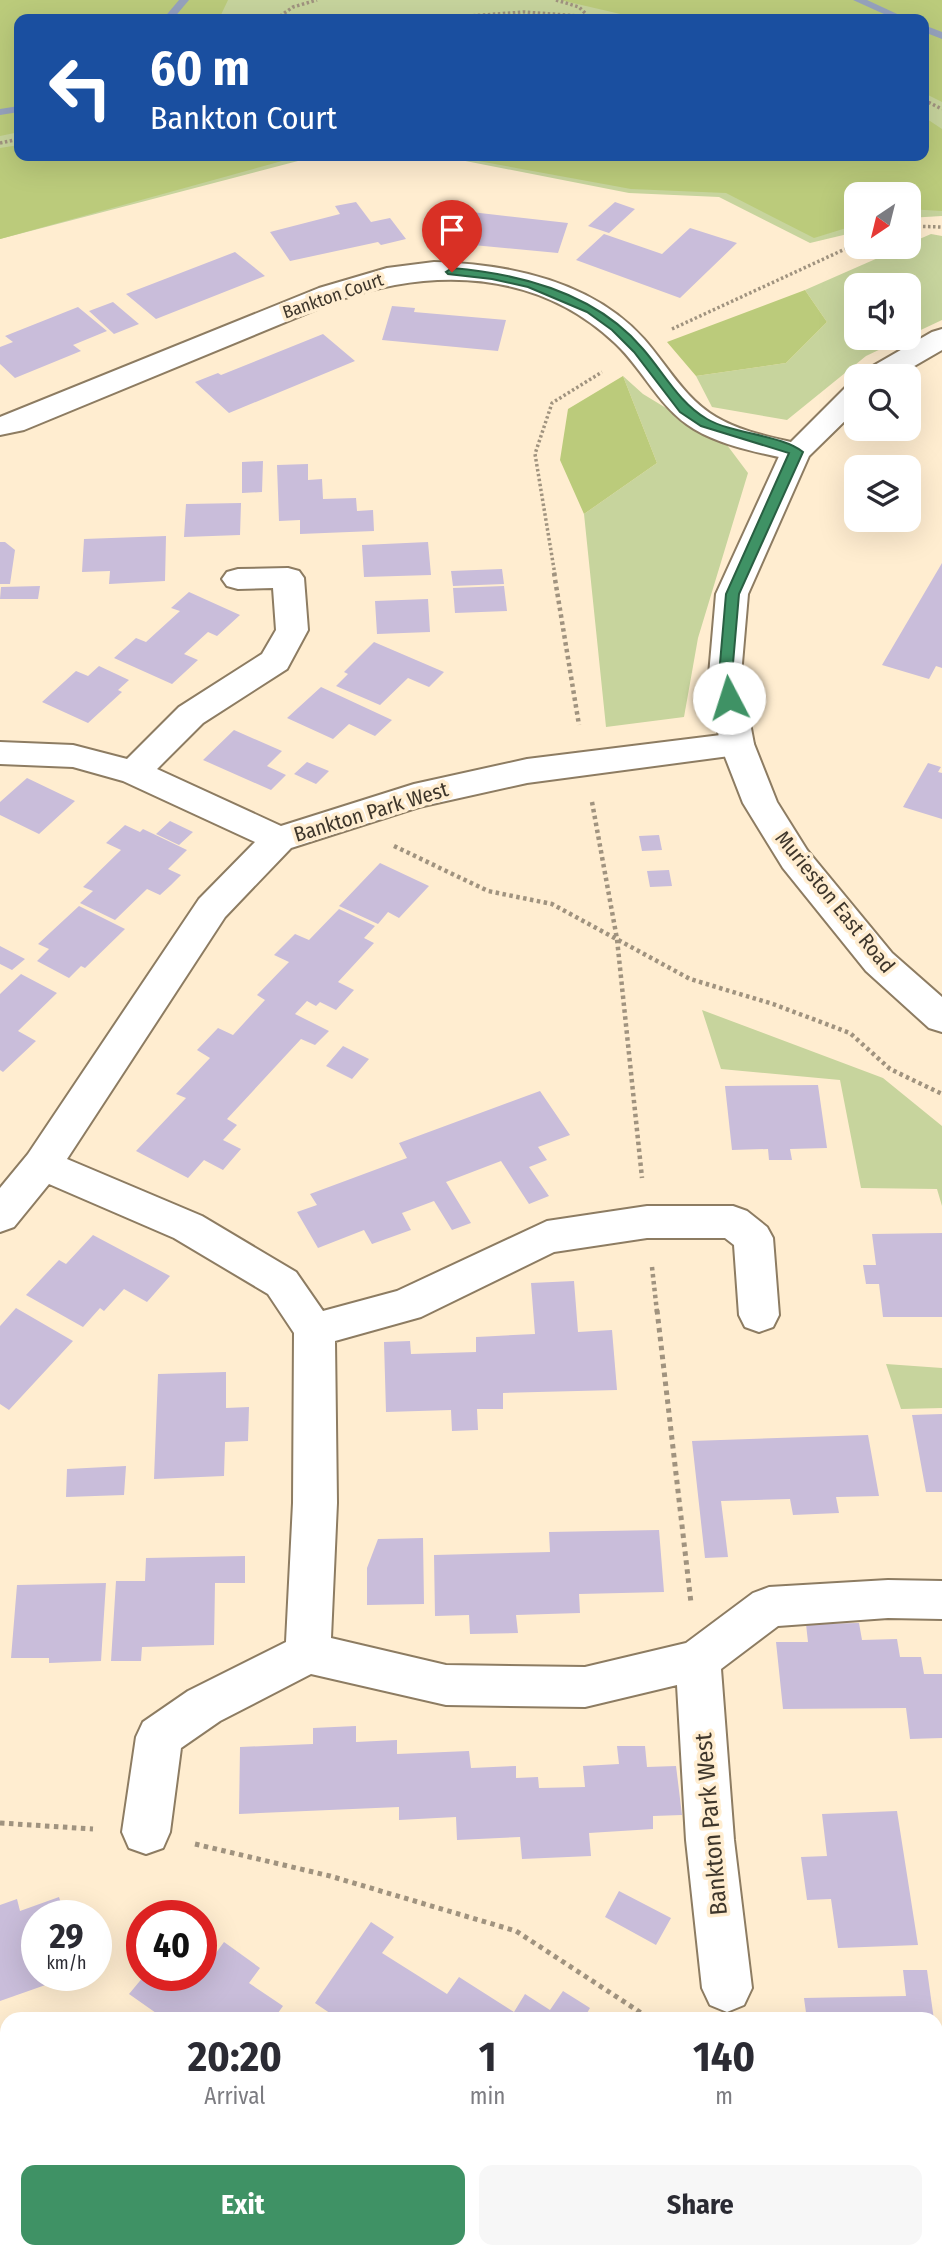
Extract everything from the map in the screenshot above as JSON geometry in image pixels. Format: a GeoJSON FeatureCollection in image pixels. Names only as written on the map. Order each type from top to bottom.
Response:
{"type":"FeatureCollection","features":[{"type":"Feature","properties":{"kind":"street","name":"Bankton Court"},"geometry":{"type":"LineString","coordinates":[[0,426],[25,419],[329,293],[374,279],[409,273],[452,272],[492,275],[532,285],[591,310],[616,328],[638,349],[684,409],[706,424],[796,452]]}},
{"type":"Feature","properties":{"kind":"street"},"geometry":{"type":"LineString","coordinates":[[897,364],[942,338]]}},
{"type":"Feature","properties":{"kind":"street","name":"Murieston East Road"},"geometry":{"type":"LineString","coordinates":[[844,405],[796,452],[732,594],[725,675],[737,744],[760,803],[795,859],[879,962],[942,1018]]}},
{"type":"Feature","properties":{"kind":"street"},"geometry":{"type":"LineString","coordinates":[[134,772],[191,715],[275,661],[292,630],[288,578],[238,579]]}},
{"type":"Feature","properties":{"kind":"street","name":"Bankton Park West"},"geometry":{"type":"LineString","coordinates":[[0,1216],[43,1165],[212,908],[279,839],[414,796],[527,771],[737,744]]}},
{"type":"Feature","properties":{"kind":"street"},"geometry":{"type":"LineString","coordinates":[[0,752],[73,756],[134,772],[279,839]]}},
{"type":"Feature","properties":{"kind":"street"},"geometry":{"type":"LineString","coordinates":[[43,1165],[188,1227],[282,1283],[314,1331],[315,1503],[307,1653]]}},
{"type":"Feature","properties":{"kind":"street"},"geometry":{"type":"LineString","coordinates":[[314,1331],[407,1305],[547,1237],[647,1223],[733,1222],[753,1238],[759,1315]]}},
{"type":"Feature","properties":{"kind":"street"},"geometry":{"type":"LineString","coordinates":[[146,1832],[159,1737],[204,1706],[307,1653],[446,1685],[585,1687],[698,1660],[769,1607],[888,1599],[942,1600]]}},
{"type":"Feature","properties":{"kind":"street","name":"Bankton Park West"},"geometry":{"type":"LineString","coordinates":[[698,1660],[710,1840],[727,1988]]}},
{"type":"Feature","properties":{"kind":"path"},"geometry":{"type":"LineString","coordinates":[[283,14],[293,6],[317,0]]}},
{"type":"Feature","properties":{"kind":"path"},"geometry":{"type":"LineString","coordinates":[[556,0],[579,7],[586,14]]}},
{"type":"Feature","properties":{"kind":"path"},"geometry":{"type":"LineString","coordinates":[[464,14],[586,14]]}},
{"type":"Feature","properties":{"kind":"path"},"geometry":{"type":"LineString","coordinates":[[921,226],[942,226]]}},
{"type":"Feature","properties":{"kind":"path"},"geometry":{"type":"LineString","coordinates":[[698,1660],[617,939],[535,454],[552,402],[675,328],[844,250]]}},
{"type":"Feature","properties":{"kind":"path"},"geometry":{"type":"LineString","coordinates":[[353,816],[364,832],[488,891],[552,904],[690,979],[774,1004],[850,1033],[890,1069],[942,1094]]}},
{"type":"Feature","properties":{"kind":"path"},"geometry":{"type":"LineString","coordinates":[[0,1823],[146,1832],[330,1877],[516,1931],[640,2012]]}},
{"type":"Feature","properties":{"kind":"green space"},"geometry":{"type":"Polygon","coordinates":[[[0,0],[942,0],[942,216],[921,217],[921,182],[844,182],[844,235],[810,243],[719,197],[629,193],[466,161],[929,161],[929,14],[14,14],[14,161],[298,161],[0,239],[0,0]]]}},
{"type":"Feature","properties":{"kind":"green space"},"geometry":{"type":"Polygon","coordinates":[[[0,0],[228,0],[221,14],[14,14],[14,133],[0,136],[0,0]]]}},
{"type":"Feature","properties":{"kind":"green space"},"geometry":{"type":"Polygon","coordinates":[[[560,0],[942,0],[942,102],[929,96],[929,14],[620,14],[560,0]]]}},
{"type":"Feature","properties":{"kind":"green space"},"geometry":{"type":"Polygon","coordinates":[[[929,120],[942,129],[942,211],[921,210],[921,182],[844,182],[844,229],[814,238],[726,193],[631,189],[478,161],[929,161],[929,120]]]}},
{"type":"Feature","properties":{"kind":"green space"},"geometry":{"type":"Polygon","coordinates":[[[14,146],[14,161],[282,161],[0,239],[0,148],[14,146]]]}},
{"type":"Feature","properties":{"kind":"green space"},"geometry":{"type":"Polygon","coordinates":[[[931,234],[942,236],[942,320],[921,330],[921,273],[844,273],[844,350],[879,350],[856,364],[844,364],[844,374],[787,420],[712,407],[696,376],[786,363],[827,322],[805,290],[876,259],[921,259],[921,238],[931,234]]]}},
{"type":"Feature","properties":{"kind":"green space"},"geometry":{"type":"Polygon","coordinates":[[[805,290],[827,322],[786,363],[696,376],[667,342],[805,290]]]}},
{"type":"Feature","properties":{"kind":"green space"},"geometry":{"type":"Polygon","coordinates":[[[623,376],[643,394],[727,445],[748,473],[698,638],[684,717],[606,727],[584,514],[657,463],[623,376]]]}},
{"type":"Feature","properties":{"kind":"green space"},"geometry":{"type":"Polygon","coordinates":[[[623,376],[657,463],[584,514],[560,460],[568,409],[623,376]]]}},
{"type":"Feature","properties":{"kind":"green space"},"geometry":{"type":"Polygon","coordinates":[[[702,1010],[883,1078],[942,1126],[942,1206],[937,1189],[861,1188],[840,1080],[721,1069],[702,1010]]]}},
{"type":"Feature","properties":{"kind":"green space"},"geometry":{"type":"Polygon","coordinates":[[[886,1364],[942,1368],[942,1408],[901,1409],[886,1364]]]}},
{"type":"Feature","properties":{"kind":"building"},"geometry":{"type":"Polygon","coordinates":[[[356,202],[371,222],[390,218],[406,239],[381,245],[378,242],[290,261],[270,232],[340,214],[335,206],[356,202]]]}},
{"type":"Feature","properties":{"kind":"building"},"geometry":{"type":"Polygon","coordinates":[[[615,202],[635,209],[609,233],[588,226],[615,202]]]}},
{"type":"Feature","properties":{"kind":"building"},"geometry":{"type":"Polygon","coordinates":[[[454,210],[568,223],[558,253],[441,242],[454,210]]]}},
{"type":"Feature","properties":{"kind":"building"},"geometry":{"type":"Polygon","coordinates":[[[690,228],[737,243],[680,298],[576,260],[604,234],[662,254],[690,228]]]}},
{"type":"Feature","properties":{"kind":"building"},"geometry":{"type":"Polygon","coordinates":[[[235,252],[265,276],[156,319],[126,294],[235,252]]]}},
{"type":"Feature","properties":{"kind":"building"},"geometry":{"type":"Polygon","coordinates":[[[113,302],[139,324],[114,334],[89,311],[113,302]]]}},
{"type":"Feature","properties":{"kind":"building"},"geometry":{"type":"Polygon","coordinates":[[[392,306],[415,308],[414,312],[506,320],[498,351],[382,340],[392,306]]]}},
{"type":"Feature","properties":{"kind":"building"},"geometry":{"type":"Polygon","coordinates":[[[78,307],[107,331],[73,345],[81,351],[15,378],[0,364],[0,347],[13,342],[5,336],[78,307]]]}},
{"type":"Feature","properties":{"kind":"building"},"geometry":{"type":"Polygon","coordinates":[[[323,334],[355,361],[229,413],[195,382],[218,373],[221,375],[323,334]]]}},
{"type":"Feature","properties":{"kind":"building"},"geometry":{"type":"Polygon","coordinates":[[[263,461],[262,492],[242,493],[242,462],[263,461]]]}},
{"type":"Feature","properties":{"kind":"building"},"geometry":{"type":"Polygon","coordinates":[[[308,464],[308,480],[322,479],[323,499],[356,498],[357,511],[373,510],[374,531],[300,534],[300,520],[279,521],[277,465],[308,464]]]}},
{"type":"Feature","properties":{"kind":"building"},"geometry":{"type":"Polygon","coordinates":[[[241,503],[240,535],[184,537],[186,504],[241,503]]]}},
{"type":"Feature","properties":{"kind":"building"},"geometry":{"type":"Polygon","coordinates":[[[166,536],[165,581],[109,584],[110,571],[82,572],[84,539],[166,536]]]}},
{"type":"Feature","properties":{"kind":"building"},"geometry":{"type":"Polygon","coordinates":[[[0,542],[5,542],[15,550],[10,584],[0,584],[0,542]]]}},
{"type":"Feature","properties":{"kind":"building"},"geometry":{"type":"Polygon","coordinates":[[[428,542],[431,575],[364,577],[362,545],[428,542]]]}},
{"type":"Feature","properties":{"kind":"building"},"geometry":{"type":"Polygon","coordinates":[[[942,563],[942,668],[936,666],[929,679],[882,665],[942,563]]]}},
{"type":"Feature","properties":{"kind":"building"},"geometry":{"type":"Polygon","coordinates":[[[502,569],[504,584],[453,586],[451,571],[502,569]]]}},
{"type":"Feature","properties":{"kind":"building"},"geometry":{"type":"Polygon","coordinates":[[[40,586],[38,599],[0,599],[1,587],[40,586]]]}},
{"type":"Feature","properties":{"kind":"building"},"geometry":{"type":"Polygon","coordinates":[[[504,586],[507,611],[455,613],[453,588],[504,586]]]}},
{"type":"Feature","properties":{"kind":"building"},"geometry":{"type":"Polygon","coordinates":[[[189,592],[240,615],[217,636],[208,632],[184,654],[198,660],[172,684],[114,658],[136,638],[146,642],[180,611],[171,608],[189,592]]]}},
{"type":"Feature","properties":{"kind":"building"},"geometry":{"type":"Polygon","coordinates":[[[428,599],[430,632],[377,634],[375,601],[428,599]]]}},
{"type":"Feature","properties":{"kind":"building"},"geometry":{"type":"Polygon","coordinates":[[[374,642],[444,672],[429,687],[408,678],[380,705],[336,686],[348,674],[344,672],[374,642]]]}},
{"type":"Feature","properties":{"kind":"building"},"geometry":{"type":"Polygon","coordinates":[[[99,666],[129,680],[118,690],[122,692],[88,723],[42,702],[76,671],[88,676],[99,666]]]}},
{"type":"Feature","properties":{"kind":"building"},"geometry":{"type":"Polygon","coordinates":[[[321,687],[392,720],[375,736],[349,724],[333,739],[287,718],[321,687]]]}},
{"type":"Feature","properties":{"kind":"building"},"geometry":{"type":"Polygon","coordinates":[[[234,730],[282,751],[267,766],[286,775],[271,790],[203,760],[234,730]]]}},
{"type":"Feature","properties":{"kind":"building"},"geometry":{"type":"Polygon","coordinates":[[[307,762],[329,771],[316,784],[294,774],[307,762]]]}},
{"type":"Feature","properties":{"kind":"building"},"geometry":{"type":"Polygon","coordinates":[[[928,763],[941,767],[938,772],[942,773],[942,819],[903,807],[928,763]]]}},
{"type":"Feature","properties":{"kind":"building"},"geometry":{"type":"Polygon","coordinates":[[[27,778],[75,801],[39,834],[0,815],[0,802],[27,778]]]}},
{"type":"Feature","properties":{"kind":"building"},"geometry":{"type":"Polygon","coordinates":[[[170,821],[193,832],[179,845],[156,834],[170,821]]]}},
{"type":"Feature","properties":{"kind":"building"},"geometry":{"type":"Polygon","coordinates":[[[125,825],[140,832],[143,829],[187,850],[168,869],[181,875],[171,885],[160,895],[147,889],[115,920],[80,903],[93,891],[83,887],[121,850],[106,843],[125,825]]]}},
{"type":"Feature","properties":{"kind":"building"},"geometry":{"type":"Polygon","coordinates":[[[659,835],[662,850],[642,851],[639,836],[659,835]]]}},
{"type":"Feature","properties":{"kind":"building"},"geometry":{"type":"Polygon","coordinates":[[[380,863],[429,886],[399,918],[388,912],[378,924],[339,906],[380,863]]]}},
{"type":"Feature","properties":{"kind":"building"},"geometry":{"type":"Polygon","coordinates":[[[669,870],[672,886],[650,887],[647,871],[669,870]]]}},
{"type":"Feature","properties":{"kind":"building"},"geometry":{"type":"Polygon","coordinates":[[[79,906],[125,929],[85,968],[81,966],[69,978],[37,961],[49,949],[38,944],[79,906]]]}},
{"type":"Feature","properties":{"kind":"building"},"geometry":{"type":"Polygon","coordinates":[[[339,909],[375,926],[364,938],[374,943],[338,982],[354,990],[336,1010],[320,1002],[316,1006],[307,1001],[295,1014],[329,1031],[315,1045],[301,1039],[227,1119],[237,1125],[223,1140],[241,1149],[223,1170],[204,1160],[188,1178],[136,1151],[186,1098],[176,1094],[210,1058],[197,1050],[218,1028],[233,1035],[265,1000],[257,995],[289,962],[274,955],[295,934],[309,940],[339,909]]]}},
{"type":"Feature","properties":{"kind":"building"},"geometry":{"type":"Polygon","coordinates":[[[0,946],[25,959],[12,970],[0,964],[0,946]]]}},
{"type":"Feature","properties":{"kind":"building"},"geometry":{"type":"Polygon","coordinates":[[[21,974],[57,993],[18,1031],[36,1041],[3,1072],[0,1070],[0,994],[21,974]]]}},
{"type":"Feature","properties":{"kind":"building"},"geometry":{"type":"Polygon","coordinates":[[[343,1046],[369,1059],[352,1079],[326,1066],[343,1046]]]}},
{"type":"Feature","properties":{"kind":"building"},"geometry":{"type":"Polygon","coordinates":[[[818,1085],[827,1148],[790,1149],[792,1160],[769,1160],[768,1149],[732,1150],[725,1086],[818,1085]]]}},
{"type":"Feature","properties":{"kind":"building"},"geometry":{"type":"Polygon","coordinates":[[[540,1091],[570,1135],[538,1147],[547,1160],[529,1167],[549,1196],[529,1204],[501,1161],[446,1182],[471,1223],[452,1230],[434,1201],[402,1213],[411,1230],[372,1244],[364,1230],[318,1248],[297,1212],[317,1205],[310,1194],[407,1158],[399,1143],[540,1091]]]}},
{"type":"Feature","properties":{"kind":"building"},"geometry":{"type":"Polygon","coordinates":[[[942,1233],[942,1317],[883,1317],[879,1284],[866,1284],[863,1265],[876,1265],[872,1234],[942,1233]]]}},
{"type":"Feature","properties":{"kind":"building"},"geometry":{"type":"Polygon","coordinates":[[[93,1235],[170,1276],[147,1302],[124,1289],[104,1311],[100,1308],[83,1327],[26,1295],[59,1260],[66,1264],[93,1235]]]}},
{"type":"Feature","properties":{"kind":"building"},"geometry":{"type":"Polygon","coordinates":[[[574,1281],[578,1332],[612,1330],[617,1390],[503,1393],[503,1409],[477,1409],[478,1430],[452,1431],[451,1410],[386,1412],[384,1342],[410,1341],[411,1354],[476,1352],[476,1337],[535,1334],[531,1283],[574,1281]]]}},
{"type":"Feature","properties":{"kind":"building"},"geometry":{"type":"Polygon","coordinates":[[[16,1308],[73,1341],[9,1410],[0,1404],[0,1326],[16,1308]]]}},
{"type":"Feature","properties":{"kind":"building"},"geometry":{"type":"Polygon","coordinates":[[[226,1372],[226,1408],[249,1407],[248,1441],[225,1442],[224,1476],[154,1479],[158,1374],[226,1372]]]}},
{"type":"Feature","properties":{"kind":"building"},"geometry":{"type":"Polygon","coordinates":[[[942,1414],[942,1492],[926,1492],[912,1415],[942,1414]]]}},
{"type":"Feature","properties":{"kind":"building"},"geometry":{"type":"Polygon","coordinates":[[[868,1435],[879,1496],[836,1497],[839,1513],[793,1515],[790,1499],[721,1501],[728,1557],[705,1558],[692,1441],[868,1435]]]}},
{"type":"Feature","properties":{"kind":"building"},"geometry":{"type":"Polygon","coordinates":[[[126,1466],[124,1495],[66,1497],[67,1469],[126,1466]]]}},
{"type":"Feature","properties":{"kind":"building"},"geometry":{"type":"Polygon","coordinates":[[[659,1530],[664,1592],[579,1594],[580,1613],[516,1615],[518,1633],[470,1634],[469,1615],[435,1616],[434,1555],[550,1552],[549,1532],[659,1530]]]}},
{"type":"Feature","properties":{"kind":"building"},"geometry":{"type":"Polygon","coordinates":[[[423,1538],[424,1604],[367,1605],[367,1568],[378,1539],[423,1538]]]}},
{"type":"Feature","properties":{"kind":"building"},"geometry":{"type":"Polygon","coordinates":[[[245,1556],[245,1583],[215,1583],[214,1645],[142,1647],[141,1661],[111,1661],[116,1581],[145,1581],[146,1558],[245,1556]]]}},
{"type":"Feature","properties":{"kind":"building"},"geometry":{"type":"Polygon","coordinates":[[[106,1583],[101,1661],[49,1663],[49,1658],[11,1658],[17,1585],[106,1583]]]}},
{"type":"Feature","properties":{"kind":"building"},"geometry":{"type":"Polygon","coordinates":[[[859,1623],[862,1640],[897,1639],[900,1657],[921,1657],[924,1674],[942,1674],[942,1738],[910,1739],[906,1708],[783,1709],[776,1642],[808,1642],[806,1624],[859,1623]]]}},
{"type":"Feature","properties":{"kind":"building"},"geometry":{"type":"Polygon","coordinates":[[[356,1726],[356,1742],[397,1740],[397,1754],[469,1751],[471,1768],[516,1766],[516,1778],[538,1777],[539,1788],[585,1787],[583,1766],[619,1764],[617,1746],[645,1746],[647,1767],[676,1766],[682,1815],[653,1816],[653,1829],[589,1833],[591,1856],[522,1859],[520,1837],[457,1840],[456,1817],[399,1820],[399,1807],[239,1814],[240,1747],[313,1744],[313,1728],[356,1726]]]}},
{"type":"Feature","properties":{"kind":"building"},"geometry":{"type":"Polygon","coordinates":[[[897,1811],[918,1945],[838,1948],[831,1899],[807,1900],[801,1857],[827,1856],[822,1814],[897,1811]]]}},
{"type":"Feature","properties":{"kind":"building"},"geometry":{"type":"Polygon","coordinates":[[[619,1891],[671,1918],[656,1945],[605,1917],[619,1891]]]}},
{"type":"Feature","properties":{"kind":"building"},"geometry":{"type":"Polygon","coordinates":[[[17,1899],[20,1911],[21,1991],[28,1991],[0,2001],[0,1905],[17,1899]]]}},
{"type":"Feature","properties":{"kind":"building"},"geometry":{"type":"Polygon","coordinates":[[[371,1922],[394,1937],[382,1953],[447,1994],[459,1977],[514,2012],[328,2012],[315,2003],[371,1922]]]}},
{"type":"Feature","properties":{"kind":"building"},"geometry":{"type":"Polygon","coordinates":[[[224,1942],[260,1968],[249,1983],[283,2006],[279,2012],[155,2012],[129,1994],[132,1991],[217,1991],[217,1952],[224,1942]]]}},
{"type":"Feature","properties":{"kind":"building"},"geometry":{"type":"Polygon","coordinates":[[[903,1970],[927,1970],[933,2012],[806,2012],[804,1998],[906,1996],[903,1970]]]}},
{"type":"Feature","properties":{"kind":"building"},"geometry":{"type":"Polygon","coordinates":[[[563,1991],[590,2008],[588,2012],[514,2012],[525,1994],[550,2010],[563,1991]]]}},
{"type":"Feature","properties":{"kind":"waterway"},"geometry":{"type":"LineString","coordinates":[[172,14],[184,0]]}},
{"type":"Feature","properties":{"kind":"waterway"},"geometry":{"type":"LineString","coordinates":[[858,0],[891,14]]}},
{"type":"Feature","properties":{"kind":"waterway"},"geometry":{"type":"LineString","coordinates":[[929,30],[942,36]]}},
{"type":"Feature","properties":{"kind":"waterway"},"geometry":{"type":"LineString","coordinates":[[0,112],[14,110]]}},
{"type":"Feature","properties":{"kind":"route"},"geometry":{"type":"LineString","coordinates":[[452,272],[492,275],[532,285],[591,310],[616,328],[638,349],[684,409],[706,424],[796,452],[732,594],[725,675],[729,698]]}}]}
